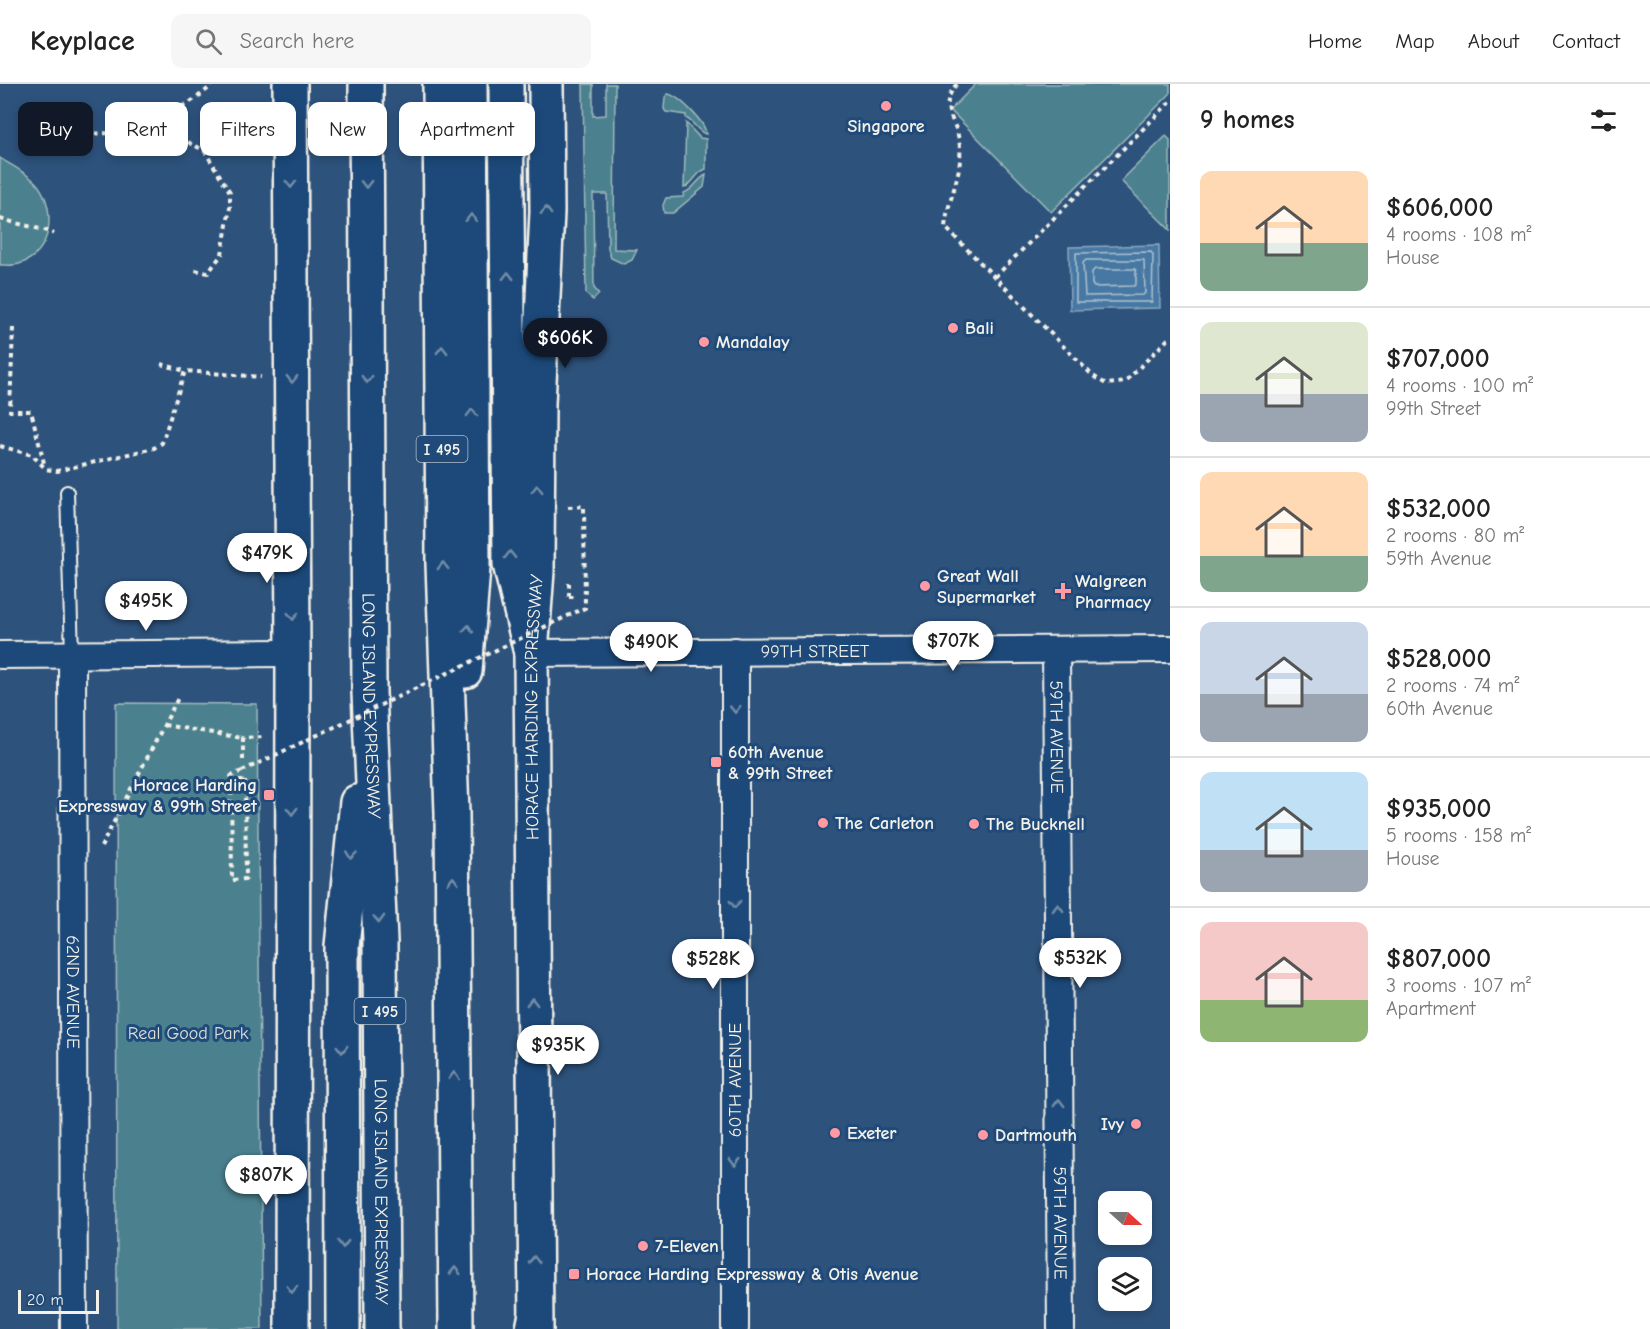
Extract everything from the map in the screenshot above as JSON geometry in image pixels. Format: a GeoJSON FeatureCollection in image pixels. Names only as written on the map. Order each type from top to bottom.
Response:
{"type":"FeatureCollection","features":[{"type":"Feature","properties":{"kind":"main road"},"geometry":{"type":"LineString","coordinates":[[290,84],[293,653],[292,1329]]}},
{"type":"Feature","properties":{"kind":"main road","name":"LONG ISLAND EXPRESSWAY"},"geometry":{"type":"LineString","coordinates":[[366,84],[369,692],[380,941],[382,1329]]}},
{"type":"Feature","properties":{"kind":"main road","name":"I 495"},"geometry":{"type":"LineString","coordinates":[[440,84],[443,564],[452,813],[456,1329]]}},
{"type":"Feature","properties":{"kind":"main road"},"geometry":{"type":"LineString","coordinates":[[452,813],[473,567],[470,84]]}},
{"type":"Feature","properties":{"kind":"main road"},"geometry":{"type":"LineString","coordinates":[[506,84],[510,564],[531,653]]}},
{"type":"Feature","properties":{"kind":"main road","name":"HORACE HARDING EXPRESSWAY"},"geometry":{"type":"LineString","coordinates":[[534,1326],[531,653],[537,571],[538,404],[546,212],[546,84]]}},
{"type":"Feature","properties":{"kind":"main road"},"geometry":{"type":"LineString","coordinates":[[343,1329],[342,946],[369,692]]}},
{"type":"Feature","properties":{"kind":"street","name":"99TH STREET"},"geometry":{"type":"LineString","coordinates":[[531,653],[1170,649]]}},
{"type":"Feature","properties":{"kind":"street","name":"59TH AVENUE"},"geometry":{"type":"LineString","coordinates":[[1056,650],[1061,1329]]}},
{"type":"Feature","properties":{"kind":"street","name":"60TH AVENUE"},"geometry":{"type":"LineString","coordinates":[[735,651],[735,1329]]}},
{"type":"Feature","properties":{"kind":"street"},"geometry":{"type":"LineString","coordinates":[[0,656],[293,653]]}},
{"type":"Feature","properties":{"kind":"street","name":"62ND AVENUE"},"geometry":{"type":"LineString","coordinates":[[72,654],[74,1329]]}},
{"type":"Feature","properties":{"kind":"lane"},"geometry":{"type":"LineString","coordinates":[[67,492],[72,654]]}},
{"type":"Feature","properties":{"kind":"path"},"geometry":{"type":"LineString","coordinates":[[188,104],[200,97],[213,84]]}},
{"type":"Feature","properties":{"kind":"path"},"geometry":{"type":"LineString","coordinates":[[957,84],[949,93],[946,104],[959,138],[961,160],[947,210],[945,227],[1093,376],[1106,384],[1125,382],[1170,337]]}},
{"type":"Feature","properties":{"kind":"path"},"geometry":{"type":"LineString","coordinates":[[995,277],[1170,102]]}},
{"type":"Feature","properties":{"kind":"path"},"geometry":{"type":"LineString","coordinates":[[188,142],[204,150],[230,192],[230,207],[222,254],[208,273],[191,270]]}},
{"type":"Feature","properties":{"kind":"path"},"geometry":{"type":"LineString","coordinates":[[0,219],[54,234]]}},
{"type":"Feature","properties":{"kind":"path"},"geometry":{"type":"LineString","coordinates":[[13,328],[10,411],[31,411],[46,469]]}},
{"type":"Feature","properties":{"kind":"path"},"geometry":{"type":"LineString","coordinates":[[161,364],[185,371],[268,378]]}},
{"type":"Feature","properties":{"kind":"path"},"geometry":{"type":"LineString","coordinates":[[0,446],[32,455],[46,469],[57,471],[154,448],[162,443],[185,371]]}},
{"type":"Feature","properties":{"kind":"path"},"geometry":{"type":"LineString","coordinates":[[239,781],[245,781],[246,879],[232,880],[231,776],[585,608],[584,506],[568,506],[568,518]]}},
{"type":"Feature","properties":{"kind":"path"},"geometry":{"type":"LineString","coordinates":[[568,575],[569,597],[577,597]]}},
{"type":"Feature","properties":{"kind":"path"},"geometry":{"type":"LineString","coordinates":[[101,847],[179,696]]}},
{"type":"Feature","properties":{"kind":"path"},"geometry":{"type":"LineString","coordinates":[[164,725],[243,738],[269,737]]}},
{"type":"Feature","properties":{"kind":"path"},"geometry":{"type":"LineString","coordinates":[[243,738],[243,760]]}},
{"type":"Feature","properties":{"kind":"green space"},"geometry":{"type":"Polygon","coordinates":[[[583,84],[593,84],[593,116],[606,115],[606,84],[615,84],[614,249],[637,250],[632,260],[624,264],[611,258],[608,249],[607,194],[593,194],[594,288],[599,294],[593,300],[586,294],[583,84]]]}},
{"type":"Feature","properties":{"kind":"green space"},"geometry":{"type":"Polygon","coordinates":[[[976,84],[1170,84],[1170,94],[1051,212],[950,110],[976,84]]]}},
{"type":"Feature","properties":{"kind":"green space"},"geometry":{"type":"Polygon","coordinates":[[[668,94],[691,111],[702,123],[706,134],[686,118],[686,115],[666,112],[665,97],[668,94]]]}},
{"type":"Feature","properties":{"kind":"green space"},"geometry":{"type":"Polygon","coordinates":[[[686,123],[700,138],[706,139],[706,169],[684,188],[686,123]]]}},
{"type":"Feature","properties":{"kind":"green space"},"geometry":{"type":"Polygon","coordinates":[[[1166,136],[1170,140],[1170,230],[1121,181],[1166,136]]]}},
{"type":"Feature","properties":{"kind":"green space"},"geometry":{"type":"Polygon","coordinates":[[[0,158],[38,185],[48,206],[48,230],[45,241],[30,259],[14,265],[0,265],[0,158]]]}},
{"type":"Feature","properties":{"kind":"green space"},"geometry":{"type":"Polygon","coordinates":[[[706,175],[704,187],[673,213],[664,213],[663,205],[666,198],[683,197],[684,193],[706,175]]]}},
{"type":"Feature","properties":{"kind":"green space","name":"Real Good Park"},"geometry":{"type":"Polygon","coordinates":[[[116,703],[257,704],[262,1329],[117,1329],[116,703]]]}},
{"type":"Feature","properties":{"kind":"water"},"geometry":{"type":"Polygon","coordinates":[[[1159,245],[1160,308],[1070,310],[1069,247],[1159,245]]]}},
{"type":"Feature","properties":{"kind":"place","name":"Singapore"},"geometry":{"type":"Point","coordinates":[886,106]}},
{"type":"Feature","properties":{"kind":"place","name":"Bali"},"geometry":{"type":"Point","coordinates":[953,328]}},
{"type":"Feature","properties":{"kind":"place","name":"Mandalay"},"geometry":{"type":"Point","coordinates":[704,342]}},
{"type":"Feature","properties":{"kind":"place","name":"Great Wall Supermarket"},"geometry":{"type":"Point","coordinates":[925,586]}},
{"type":"Feature","properties":{"kind":"place","name":"Walgreen Pharmacy"},"geometry":{"type":"Point","coordinates":[1063,591]}},
{"type":"Feature","properties":{"kind":"place","name":"60th Avenue & 99th Street"},"geometry":{"type":"Point","coordinates":[716,762]}},
{"type":"Feature","properties":{"kind":"place","name":"Horace Harding Expressway & 99th Street"},"geometry":{"type":"Point","coordinates":[269,795]}},
{"type":"Feature","properties":{"kind":"place","name":"The Carleton"},"geometry":{"type":"Point","coordinates":[823,823]}},
{"type":"Feature","properties":{"kind":"place","name":"The Bucknell"},"geometry":{"type":"Point","coordinates":[974,824]}},
{"type":"Feature","properties":{"kind":"place","name":"Ivy"},"geometry":{"type":"Point","coordinates":[1136,1124]}},
{"type":"Feature","properties":{"kind":"place","name":"Exeter"},"geometry":{"type":"Point","coordinates":[835,1133]}},
{"type":"Feature","properties":{"kind":"place","name":"Dartmouth"},"geometry":{"type":"Point","coordinates":[983,1135]}},
{"type":"Feature","properties":{"kind":"place","name":"7-Eleven"},"geometry":{"type":"Point","coordinates":[643,1246]}},
{"type":"Feature","properties":{"kind":"place","name":"Horace Harding Expressway & Otis Avenue"},"geometry":{"type":"Point","coordinates":[574,1274]}}]}
